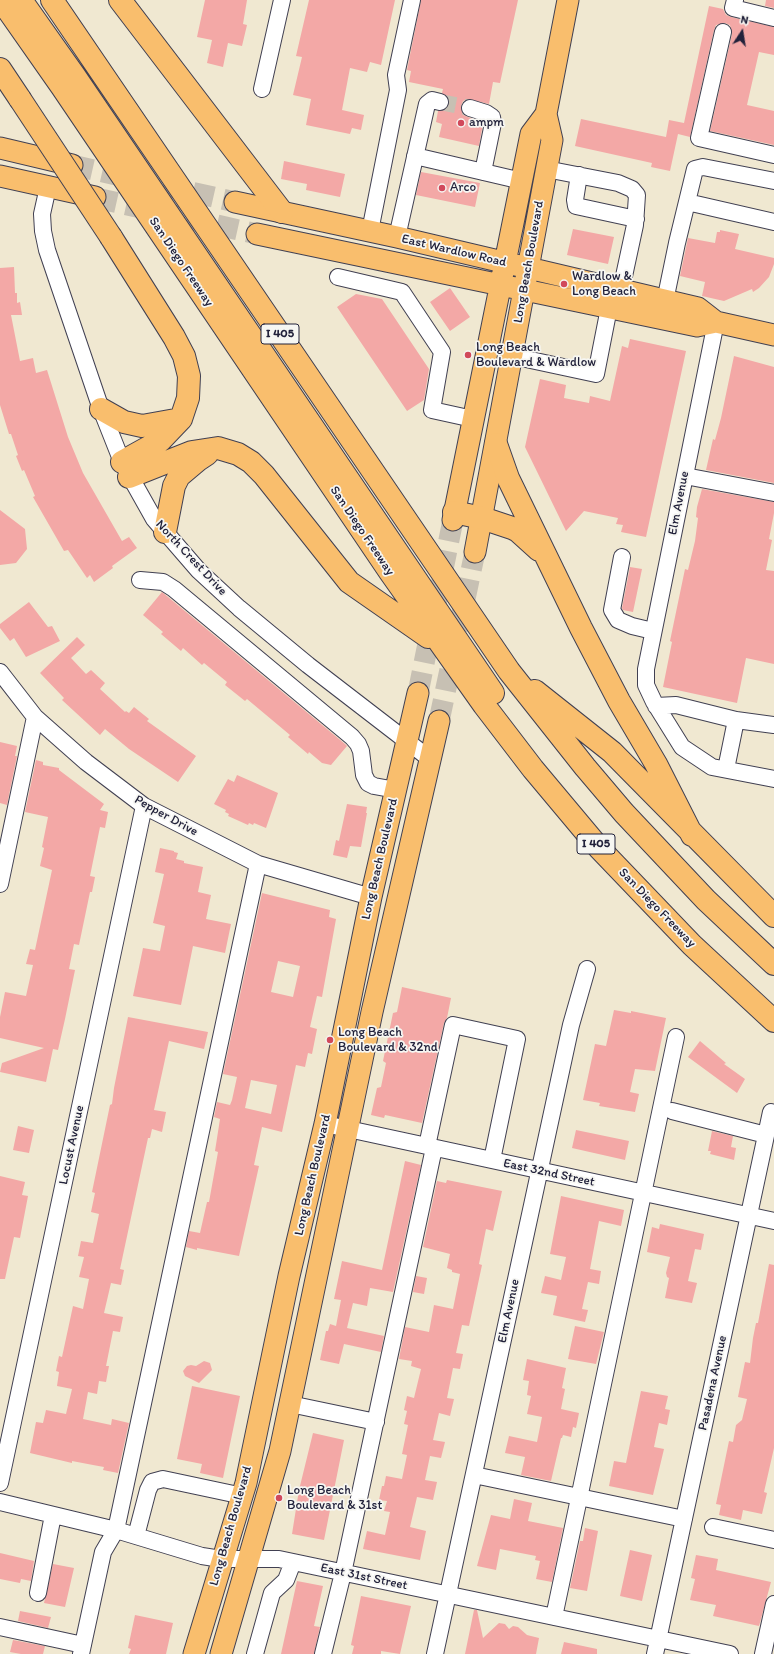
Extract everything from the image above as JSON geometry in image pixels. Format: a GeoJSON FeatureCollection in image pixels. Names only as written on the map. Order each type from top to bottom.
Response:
{"type":"FeatureCollection","features":[{"type":"Feature","properties":{"kind":"highway","name":"San Diego Freeway"},"geometry":{"type":"LineString","coordinates":[[1,0],[71,100],[441,646],[533,769],[600,849],[692,945],[774,1021]]}},
{"type":"Feature","properties":{"kind":"highway"},"geometry":{"type":"LineString","coordinates":[[21,0],[92,101],[496,698],[558,778],[657,890],[774,1001]]}},
{"type":"Feature","properties":{"kind":"highway"},"geometry":{"type":"LineString","coordinates":[[34,0],[387,520],[471,648],[508,669],[612,752],[692,835],[774,916]]}},
{"type":"Feature","properties":{"kind":"highway","name":"I 405"},"geometry":{"type":"LineString","coordinates":[[52,0],[508,669],[585,768],[624,813],[701,895],[774,964]]}},
{"type":"Feature","properties":{"kind":"highway"},"geometry":{"type":"LineString","coordinates":[[120,0],[282,212]]}},
{"type":"Feature","properties":{"kind":"highway"},"geometry":{"type":"LineString","coordinates":[[0,69],[111,237],[184,356],[189,376],[189,391],[181,419],[160,441],[125,470]]}},
{"type":"Feature","properties":{"kind":"highway"},"geometry":{"type":"LineString","coordinates":[[101,408],[124,422],[142,426],[181,419]]}},
{"type":"Feature","properties":{"kind":"highway"},"geometry":{"type":"LineString","coordinates":[[496,444],[508,478],[581,628],[615,694],[656,764],[692,835]]}},
{"type":"Feature","properties":{"kind":"highway"},"geometry":{"type":"LineString","coordinates":[[164,532],[174,486],[179,476],[198,460],[218,448]]}},
{"type":"Feature","properties":{"kind":"highway"},"geometry":{"type":"LineString","coordinates":[[125,470],[192,452],[218,448],[238,454],[251,462],[264,475],[349,582],[441,646]]}},
{"type":"Feature","properties":{"kind":"highway"},"geometry":{"type":"LineString","coordinates":[[454,516],[482,518],[518,531],[548,558]]}},
{"type":"Feature","properties":{"kind":"main road","name":"Long Beach Boulevard"},"geometry":{"type":"LineString","coordinates":[[475,552],[552,140],[546,114],[568,0]]}},
{"type":"Feature","properties":{"kind":"main road","name":"Long Beach Boulevard"},"geometry":{"type":"LineString","coordinates":[[454,516],[531,134],[546,114]]}},
{"type":"Feature","properties":{"kind":"main road"},"geometry":{"type":"LineString","coordinates":[[0,148],[72,165]]}},
{"type":"Feature","properties":{"kind":"main road"},"geometry":{"type":"LineString","coordinates":[[0,176],[96,198]]}},
{"type":"Feature","properties":{"kind":"main road","name":"East Wardlow Road"},"geometry":{"type":"LineString","coordinates":[[235,202],[397,237],[698,308],[716,322]]}},
{"type":"Feature","properties":{"kind":"main road","name":"East Wardlow Road"},"geometry":{"type":"LineString","coordinates":[[257,234],[697,326],[716,322],[774,335]]}},
{"type":"Feature","properties":{"kind":"main road","name":"Long Beach Boulevard"},"geometry":{"type":"LineString","coordinates":[[194,1654],[221,1559],[243,1496],[289,1276],[325,1124],[371,897],[418,693]]}},
{"type":"Feature","properties":{"kind":"main road","name":"Long Beach Boulevard"},"geometry":{"type":"LineString","coordinates":[[224,1653],[280,1451],[379,981],[439,721]]}},
{"type":"Feature","properties":{"kind":"street"},"geometry":{"type":"LineString","coordinates":[[262,89],[282,0]]}},
{"type":"Feature","properties":{"kind":"street"},"geometry":{"type":"LineString","coordinates":[[370,231],[398,90],[396,75],[412,0]]}},
{"type":"Feature","properties":{"kind":"street"},"geometry":{"type":"LineString","coordinates":[[735,0],[733,8],[774,18]]}},
{"type":"Feature","properties":{"kind":"street"},"geometry":{"type":"LineString","coordinates":[[723,32],[699,138],[774,155]]}},
{"type":"Feature","properties":{"kind":"street"},"geometry":{"type":"LineString","coordinates":[[397,237],[427,104],[432,100],[440,102]]}},
{"type":"Feature","properties":{"kind":"street"},"geometry":{"type":"LineString","coordinates":[[470,108],[486,112],[492,117],[493,124],[483,172]]}},
{"type":"Feature","properties":{"kind":"street"},"geometry":{"type":"LineString","coordinates":[[415,156],[522,181]]}},
{"type":"Feature","properties":{"kind":"street"},"geometry":{"type":"LineString","coordinates":[[665,301],[695,168],[698,167],[774,181]]}},
{"type":"Feature","properties":{"kind":"street"},"geometry":{"type":"LineString","coordinates":[[546,169],[618,183],[632,189],[637,195],[636,219],[621,290]]}},
{"type":"Feature","properties":{"kind":"street"},"geometry":{"type":"LineString","coordinates":[[578,175],[575,200],[576,206],[636,219]]}},
{"type":"Feature","properties":{"kind":"street","name":"North Crest Drive"},"geometry":{"type":"LineString","coordinates":[[48,187],[42,214],[43,232],[47,250],[101,408],[125,470],[154,519],[199,571],[239,608],[308,665],[430,760]]}},
{"type":"Feature","properties":{"kind":"street"},"geometry":{"type":"LineString","coordinates":[[687,202],[774,222]]}},
{"type":"Feature","properties":{"kind":"street"},"geometry":{"type":"LineString","coordinates":[[402,292],[407,265]]}},
{"type":"Feature","properties":{"kind":"street"},"geometry":{"type":"LineString","coordinates":[[338,277],[402,292],[442,352],[432,410],[474,419]]}},
{"type":"Feature","properties":{"kind":"street"},"geometry":{"type":"LineString","coordinates":[[512,356],[596,374],[609,308]]}},
{"type":"Feature","properties":{"kind":"street","name":"Elm Avenue"},"geometry":{"type":"LineString","coordinates":[[656,706],[646,685],[646,669],[716,322]]}},
{"type":"Feature","properties":{"kind":"street"},"geometry":{"type":"LineString","coordinates":[[685,476],[774,493]]}},
{"type":"Feature","properties":{"kind":"street"},"geometry":{"type":"LineString","coordinates":[[622,557],[612,610],[618,620],[632,626],[653,631]]}},
{"type":"Feature","properties":{"kind":"street"},"geometry":{"type":"LineString","coordinates":[[140,580],[163,582],[174,589],[352,737],[358,744],[361,751],[364,775],[368,782],[374,786],[396,790]]}},
{"type":"Feature","properties":{"kind":"street","name":"Pepper Drive"},"geometry":{"type":"LineString","coordinates":[[0,672],[35,717],[86,762],[144,806],[258,864],[371,897]]}},
{"type":"Feature","properties":{"kind":"street"},"geometry":{"type":"LineString","coordinates":[[774,725],[736,720],[676,705],[656,706],[682,747],[712,767],[774,780]]}},
{"type":"Feature","properties":{"kind":"street"},"geometry":{"type":"LineString","coordinates":[[0,884],[35,717]]}},
{"type":"Feature","properties":{"kind":"street"},"geometry":{"type":"LineString","coordinates":[[726,769],[736,720]]}},
{"type":"Feature","properties":{"kind":"street","name":"Locust Avenue"},"geometry":{"type":"LineString","coordinates":[[0,1483],[144,806]]}},
{"type":"Feature","properties":{"kind":"street"},"geometry":{"type":"LineString","coordinates":[[0,1627],[82,1650],[103,1552],[116,1530],[258,864]]}},
{"type":"Feature","properties":{"kind":"street","name":"Elm Avenue"},"geometry":{"type":"LineString","coordinates":[[435,1654],[571,1024],[587,969]]}},
{"type":"Feature","properties":{"kind":"street"},"geometry":{"type":"LineString","coordinates":[[323,1654],[343,1573],[376,1422],[431,1147],[453,1025],[517,1039],[492,1160]]}},
{"type":"Feature","properties":{"kind":"street"},"geometry":{"type":"LineString","coordinates":[[554,1617],[676,1037]]}},
{"type":"Feature","properties":{"kind":"street"},"geometry":{"type":"LineString","coordinates":[[672,1110],[766,1135]]}},
{"type":"Feature","properties":{"kind":"street","name":"Pasadena Avenue"},"geometry":{"type":"LineString","coordinates":[[657,1646],[771,1112]]}},
{"type":"Feature","properties":{"kind":"street","name":"East 32nd Street"},"geometry":{"type":"LineString","coordinates":[[325,1124],[774,1221]]}},
{"type":"Feature","properties":{"kind":"street"},"geometry":{"type":"LineString","coordinates":[[290,1404],[376,1422]]}},
{"type":"Feature","properties":{"kind":"street"},"geometry":{"type":"LineString","coordinates":[[474,1475],[684,1519]]}},
{"type":"Feature","properties":{"kind":"street"},"geometry":{"type":"LineString","coordinates":[[136,1536],[148,1490],[152,1482],[163,1479],[243,1496]]}},
{"type":"Feature","properties":{"kind":"street","name":"East 31st Street"},"geometry":{"type":"LineString","coordinates":[[0,1502],[116,1530],[202,1556],[221,1559],[280,1559],[554,1617],[657,1646],[730,1654]]}},
{"type":"Feature","properties":{"kind":"street"},"geometry":{"type":"LineString","coordinates":[[38,1593],[53,1515]]}},
{"type":"Feature","properties":{"kind":"street"},"geometry":{"type":"LineString","coordinates":[[713,1527],[774,1540]]}},
{"type":"Feature","properties":{"kind":"street"},"geometry":{"type":"LineString","coordinates":[[255,1654],[272,1593],[286,1580],[293,1562]]}},
{"type":"Feature","properties":{"kind":"street"},"geometry":{"type":"LineString","coordinates":[[763,1654],[774,1604]]}},
{"type":"Feature","properties":{"kind":"building"},"geometry":{"type":"Polygon","coordinates":[[[205,0],[247,0],[243,24],[247,25],[242,46],[228,43],[223,67],[207,63],[212,40],[197,37],[205,0]]]}},
{"type":"Feature","properties":{"kind":"building"},"geometry":{"type":"Polygon","coordinates":[[[309,0],[395,0],[381,65],[370,62],[367,72],[350,68],[342,110],[364,115],[361,130],[352,128],[350,134],[306,125],[311,99],[293,95],[302,57],[296,56],[309,0]]]}},
{"type":"Feature","properties":{"kind":"building"},"geometry":{"type":"Polygon","coordinates":[[[421,0],[518,0],[500,83],[493,82],[489,104],[468,99],[463,101],[461,106],[463,115],[483,123],[479,146],[439,137],[442,124],[436,122],[438,111],[447,108],[449,99],[442,93],[443,89],[409,82],[411,71],[407,70],[421,0]]]}},
{"type":"Feature","properties":{"kind":"building"},"geometry":{"type":"Polygon","coordinates":[[[766,0],[774,0],[774,8],[765,6],[766,0]]]}},
{"type":"Feature","properties":{"kind":"building"},"geometry":{"type":"Polygon","coordinates":[[[709,6],[723,9],[726,15],[731,17],[774,27],[774,55],[759,52],[747,105],[774,111],[774,145],[710,131],[732,34],[730,25],[725,23],[716,25],[714,30],[690,137],[678,134],[670,171],[651,167],[652,163],[575,146],[581,119],[666,137],[669,120],[684,123],[709,6]]]}},
{"type":"Feature","properties":{"kind":"building"},"geometry":{"type":"Polygon","coordinates":[[[284,161],[345,174],[340,197],[306,190],[307,184],[281,179],[284,161]]]}},
{"type":"Feature","properties":{"kind":"building"},"geometry":{"type":"Polygon","coordinates":[[[421,172],[480,183],[475,207],[416,195],[421,172]]]}},
{"type":"Feature","properties":{"kind":"building"},"geometry":{"type":"Polygon","coordinates":[[[573,229],[614,237],[608,264],[567,255],[573,229]]]}},
{"type":"Feature","properties":{"kind":"building"},"geometry":{"type":"Polygon","coordinates":[[[720,230],[739,234],[735,249],[774,258],[774,264],[769,277],[759,288],[753,292],[752,289],[724,301],[702,296],[705,282],[680,276],[688,238],[715,243],[717,232],[720,232],[720,230]]]}},
{"type":"Feature","properties":{"kind":"building"},"geometry":{"type":"Polygon","coordinates":[[[14,267],[15,293],[17,293],[17,303],[20,302],[22,315],[11,315],[20,361],[33,358],[36,373],[47,370],[68,437],[83,473],[122,541],[129,537],[137,548],[112,566],[113,568],[94,582],[90,575],[87,578],[68,550],[64,551],[33,497],[35,496],[24,470],[22,471],[16,456],[18,455],[11,434],[9,434],[0,405],[0,268],[14,267]]]}},
{"type":"Feature","properties":{"kind":"building"},"geometry":{"type":"Polygon","coordinates":[[[450,288],[470,317],[450,331],[430,302],[450,288]]]}},
{"type":"Feature","properties":{"kind":"building"},"geometry":{"type":"Polygon","coordinates":[[[356,294],[382,299],[429,369],[424,400],[407,411],[337,307],[356,294]]]}},
{"type":"Feature","properties":{"kind":"building"},"geometry":{"type":"Polygon","coordinates":[[[630,339],[686,351],[646,537],[621,532],[623,525],[616,524],[618,518],[584,511],[566,531],[525,447],[540,379],[566,385],[564,398],[589,403],[590,396],[610,401],[622,346],[628,348],[630,339]]]}},
{"type":"Feature","properties":{"kind":"building"},"geometry":{"type":"Polygon","coordinates":[[[734,356],[774,367],[774,483],[706,470],[713,439],[715,440],[721,418],[734,356]]]}},
{"type":"Feature","properties":{"kind":"building"},"geometry":{"type":"Polygon","coordinates":[[[702,489],[774,502],[774,513],[769,539],[772,540],[766,570],[774,571],[774,664],[746,658],[737,703],[663,687],[672,642],[670,641],[685,569],[688,570],[695,541],[698,518],[696,517],[697,507],[702,489]]]}},
{"type":"Feature","properties":{"kind":"building"},"geometry":{"type":"Polygon","coordinates":[[[0,510],[25,529],[27,549],[16,563],[0,565],[0,510]]]}},
{"type":"Feature","properties":{"kind":"building"},"geometry":{"type":"Polygon","coordinates":[[[630,567],[642,569],[633,612],[623,610],[622,608],[630,567]]]}},
{"type":"Feature","properties":{"kind":"building"},"geometry":{"type":"Polygon","coordinates":[[[162,592],[347,746],[331,765],[322,763],[309,752],[308,754],[288,737],[290,735],[247,699],[245,701],[225,685],[227,682],[204,663],[202,665],[183,648],[181,651],[161,634],[163,632],[143,615],[162,592]]]}},
{"type":"Feature","properties":{"kind":"building"},"geometry":{"type":"Polygon","coordinates":[[[29,602],[48,627],[52,626],[60,641],[26,657],[14,638],[10,641],[0,628],[0,624],[29,602]]]}},
{"type":"Feature","properties":{"kind":"building"},"geometry":{"type":"Polygon","coordinates":[[[77,637],[85,645],[71,658],[86,674],[91,670],[105,683],[100,689],[125,712],[126,711],[129,713],[134,707],[149,719],[147,721],[196,756],[178,782],[129,749],[105,729],[100,735],[62,700],[64,698],[40,673],[77,637]]]}},
{"type":"Feature","properties":{"kind":"building"},"geometry":{"type":"Polygon","coordinates":[[[0,742],[17,746],[15,756],[17,756],[7,805],[0,803],[0,742]]]}},
{"type":"Feature","properties":{"kind":"building"},"geometry":{"type":"Polygon","coordinates":[[[36,760],[43,762],[43,765],[59,768],[59,770],[104,804],[100,810],[108,812],[105,828],[100,827],[90,876],[95,877],[92,892],[90,892],[79,945],[74,944],[69,969],[75,970],[58,1050],[53,1049],[46,1082],[0,1072],[2,1063],[44,1048],[0,1038],[0,1017],[5,992],[26,996],[33,965],[26,964],[30,949],[35,950],[52,870],[40,866],[48,817],[25,812],[36,760]]]}},
{"type":"Feature","properties":{"kind":"building"},"geometry":{"type":"Polygon","coordinates":[[[237,775],[278,793],[266,828],[254,823],[253,825],[249,823],[248,825],[228,816],[229,814],[225,812],[226,810],[214,804],[228,779],[234,782],[237,775]]]}},
{"type":"Feature","properties":{"kind":"building"},"geometry":{"type":"Polygon","coordinates":[[[347,804],[367,807],[367,813],[361,847],[350,846],[347,858],[333,855],[336,840],[339,841],[347,804]]]}},
{"type":"Feature","properties":{"kind":"building"},"geometry":{"type":"Polygon","coordinates":[[[160,848],[178,853],[176,859],[184,861],[184,863],[203,867],[198,892],[211,895],[206,919],[231,924],[225,953],[193,946],[181,1005],[133,996],[143,948],[160,951],[165,926],[153,923],[164,874],[155,872],[160,848]]]}},
{"type":"Feature","properties":{"kind":"building"},"geometry":{"type":"Polygon","coordinates":[[[262,893],[330,910],[329,917],[336,919],[322,997],[317,996],[310,1027],[317,1029],[312,1054],[308,1053],[305,1067],[296,1065],[282,1132],[262,1127],[254,1165],[259,1166],[239,1256],[186,1247],[189,1231],[200,1233],[207,1202],[209,1202],[218,1152],[215,1151],[220,1119],[214,1117],[217,1102],[230,1105],[237,1077],[223,1074],[262,893]],[[278,961],[271,992],[293,997],[300,966],[278,961]],[[251,1080],[245,1108],[271,1114],[277,1085],[251,1080]]]}},
{"type":"Feature","properties":{"kind":"building"},"geometry":{"type":"Polygon","coordinates":[[[402,987],[451,998],[422,1123],[385,1115],[384,1118],[371,1115],[377,1088],[381,1087],[386,1063],[383,1061],[393,1013],[397,1012],[402,987]]]}},
{"type":"Feature","properties":{"kind":"building"},"geometry":{"type":"Polygon","coordinates":[[[614,1010],[631,1013],[631,1011],[666,1018],[655,1071],[635,1069],[630,1092],[639,1094],[635,1112],[599,1106],[600,1103],[583,1100],[595,1044],[606,1046],[614,1010]]]}},
{"type":"Feature","properties":{"kind":"building"},"geometry":{"type":"Polygon","coordinates":[[[128,1017],[208,1032],[204,1049],[169,1041],[154,1110],[166,1112],[162,1132],[152,1129],[150,1138],[148,1138],[120,1269],[124,1270],[121,1285],[111,1283],[104,1313],[123,1317],[120,1332],[113,1331],[106,1366],[109,1366],[106,1382],[99,1381],[97,1394],[88,1392],[83,1419],[111,1425],[112,1419],[129,1423],[118,1473],[103,1470],[104,1467],[72,1461],[72,1463],[30,1453],[36,1422],[43,1423],[46,1410],[66,1414],[72,1389],[57,1386],[59,1372],[56,1371],[59,1356],[62,1357],[73,1306],[83,1309],[89,1279],[79,1277],[84,1257],[78,1256],[81,1241],[93,1243],[99,1214],[91,1212],[95,1193],[92,1192],[110,1105],[112,1104],[128,1017]]]}},
{"type":"Feature","properties":{"kind":"building"},"geometry":{"type":"Polygon","coordinates":[[[700,1041],[726,1063],[724,1064],[745,1079],[737,1093],[688,1057],[700,1041]]]}},
{"type":"Feature","properties":{"kind":"building"},"geometry":{"type":"Polygon","coordinates":[[[18,1126],[34,1130],[29,1153],[13,1150],[18,1126]]]}},
{"type":"Feature","properties":{"kind":"building"},"geometry":{"type":"Polygon","coordinates":[[[576,1130],[629,1141],[625,1160],[572,1148],[576,1130]]]}},
{"type":"Feature","properties":{"kind":"building"},"geometry":{"type":"Polygon","coordinates":[[[712,1131],[733,1136],[731,1147],[736,1148],[734,1160],[710,1154],[711,1151],[708,1151],[712,1131]]]}},
{"type":"Feature","properties":{"kind":"building"},"geometry":{"type":"Polygon","coordinates":[[[405,1161],[421,1165],[393,1292],[370,1288],[367,1306],[353,1303],[347,1328],[384,1336],[381,1352],[344,1344],[339,1364],[320,1360],[326,1331],[328,1331],[330,1324],[336,1326],[341,1300],[334,1299],[342,1261],[382,1270],[405,1161]]]}},
{"type":"Feature","properties":{"kind":"building"},"geometry":{"type":"Polygon","coordinates":[[[0,1176],[25,1182],[22,1195],[28,1196],[20,1238],[14,1237],[5,1279],[0,1279],[0,1176]]]}},
{"type":"Feature","properties":{"kind":"building"},"geometry":{"type":"Polygon","coordinates":[[[447,1180],[502,1191],[493,1231],[486,1229],[479,1264],[482,1265],[469,1326],[462,1325],[456,1353],[463,1354],[460,1369],[453,1368],[447,1398],[454,1399],[450,1416],[439,1413],[433,1440],[445,1442],[441,1458],[430,1456],[425,1480],[437,1482],[433,1500],[417,1497],[410,1527],[426,1531],[420,1560],[363,1549],[367,1531],[385,1535],[390,1512],[384,1511],[387,1501],[379,1500],[382,1486],[384,1486],[386,1476],[402,1479],[407,1455],[402,1454],[408,1425],[404,1424],[407,1411],[404,1410],[407,1396],[414,1398],[421,1369],[411,1366],[412,1361],[399,1359],[405,1327],[429,1332],[434,1305],[453,1309],[460,1274],[452,1272],[452,1270],[447,1268],[450,1254],[423,1247],[437,1181],[446,1183],[447,1180]]]}},
{"type":"Feature","properties":{"kind":"building"},"geometry":{"type":"Polygon","coordinates":[[[561,1196],[624,1210],[621,1226],[599,1221],[590,1269],[601,1271],[599,1284],[588,1282],[582,1309],[588,1310],[585,1322],[553,1315],[557,1296],[541,1293],[545,1276],[561,1280],[566,1257],[550,1254],[561,1196]]]}},
{"type":"Feature","properties":{"kind":"building"},"geometry":{"type":"Polygon","coordinates":[[[660,1224],[704,1234],[701,1250],[695,1249],[688,1281],[697,1283],[692,1303],[665,1298],[669,1278],[667,1277],[666,1273],[670,1257],[647,1252],[652,1227],[659,1229],[660,1224]]]}},
{"type":"Feature","properties":{"kind":"building"},"geometry":{"type":"Polygon","coordinates":[[[769,1264],[774,1265],[774,1448],[764,1492],[767,1493],[762,1514],[743,1510],[741,1520],[719,1515],[721,1505],[716,1504],[729,1441],[733,1442],[736,1425],[742,1420],[747,1399],[738,1397],[745,1362],[750,1363],[753,1338],[756,1323],[758,1323],[769,1264]]]}},
{"type":"Feature","properties":{"kind":"building"},"geometry":{"type":"Polygon","coordinates":[[[416,1276],[427,1278],[424,1294],[413,1292],[416,1276]]]}},
{"type":"Feature","properties":{"kind":"building"},"geometry":{"type":"Polygon","coordinates":[[[575,1326],[604,1332],[596,1364],[568,1359],[575,1326]]]}},
{"type":"Feature","properties":{"kind":"building"},"geometry":{"type":"Polygon","coordinates":[[[527,1359],[566,1368],[562,1388],[565,1389],[561,1409],[579,1413],[576,1428],[573,1427],[571,1437],[563,1435],[561,1438],[551,1481],[521,1475],[525,1457],[505,1453],[509,1436],[537,1442],[542,1417],[527,1414],[531,1396],[527,1395],[529,1381],[523,1380],[527,1359]]]}},
{"type":"Feature","properties":{"kind":"building"},"geometry":{"type":"Polygon","coordinates":[[[204,1361],[210,1363],[212,1370],[199,1383],[185,1376],[183,1371],[187,1366],[196,1366],[204,1361]]]}},
{"type":"Feature","properties":{"kind":"building"},"geometry":{"type":"Polygon","coordinates":[[[192,1386],[240,1396],[223,1478],[200,1473],[202,1464],[177,1459],[192,1386]]]}},
{"type":"Feature","properties":{"kind":"building"},"geometry":{"type":"Polygon","coordinates":[[[641,1391],[668,1396],[665,1409],[670,1410],[667,1425],[659,1423],[654,1447],[664,1449],[653,1495],[609,1486],[614,1461],[626,1463],[641,1391]]]}},
{"type":"Feature","properties":{"kind":"building"},"geometry":{"type":"Polygon","coordinates":[[[313,1433],[344,1440],[324,1540],[292,1534],[299,1490],[313,1433]]]}},
{"type":"Feature","properties":{"kind":"building"},"geometry":{"type":"Polygon","coordinates":[[[514,1499],[532,1503],[528,1521],[563,1528],[552,1582],[536,1579],[540,1561],[535,1560],[536,1556],[500,1549],[496,1570],[477,1566],[491,1515],[510,1519],[514,1499]]]}},
{"type":"Feature","properties":{"kind":"building"},"geometry":{"type":"Polygon","coordinates":[[[585,1528],[598,1531],[587,1591],[570,1588],[580,1541],[583,1541],[585,1528]]]}},
{"type":"Feature","properties":{"kind":"building"},"geometry":{"type":"Polygon","coordinates":[[[630,1550],[652,1555],[642,1601],[620,1596],[630,1550]]]}},
{"type":"Feature","properties":{"kind":"building"},"geometry":{"type":"Polygon","coordinates":[[[0,1553],[34,1561],[31,1581],[21,1579],[20,1583],[0,1579],[0,1553]]]}},
{"type":"Feature","properties":{"kind":"building"},"geometry":{"type":"Polygon","coordinates":[[[696,1555],[718,1559],[716,1570],[771,1582],[759,1626],[713,1616],[716,1605],[690,1600],[695,1579],[691,1578],[696,1555]]]}},
{"type":"Feature","properties":{"kind":"building"},"geometry":{"type":"Polygon","coordinates":[[[53,1564],[74,1568],[65,1607],[44,1603],[53,1564]]]}},
{"type":"Feature","properties":{"kind":"building"},"geometry":{"type":"Polygon","coordinates":[[[297,1581],[323,1586],[314,1626],[320,1627],[314,1654],[281,1654],[297,1581]]]}},
{"type":"Feature","properties":{"kind":"building"},"geometry":{"type":"Polygon","coordinates":[[[361,1596],[411,1606],[400,1654],[381,1651],[381,1654],[352,1654],[354,1646],[351,1645],[361,1596]]]}},
{"type":"Feature","properties":{"kind":"building"},"geometry":{"type":"Polygon","coordinates":[[[474,1610],[477,1610],[483,1638],[499,1623],[505,1624],[509,1629],[513,1626],[518,1627],[527,1635],[539,1638],[536,1654],[465,1654],[474,1610]]]}},
{"type":"Feature","properties":{"kind":"building"},"geometry":{"type":"Polygon","coordinates":[[[20,1611],[51,1617],[48,1628],[18,1621],[20,1611]]]}},
{"type":"Feature","properties":{"kind":"building"},"geometry":{"type":"Polygon","coordinates":[[[135,1615],[173,1623],[166,1654],[129,1654],[131,1649],[128,1648],[135,1615]]]}},
{"type":"Feature","properties":{"kind":"building"},"geometry":{"type":"Polygon","coordinates":[[[13,1640],[45,1646],[43,1654],[21,1654],[10,1652],[13,1640]]]}},
{"type":"Feature","properties":{"kind":"building"},"geometry":{"type":"Polygon","coordinates":[[[564,1642],[597,1649],[597,1654],[561,1654],[564,1642]]]}},
{"type":"Feature","properties":{"kind":"tunnel"},"geometry":{"type":"LineString","coordinates":[[440,102],[470,108]]}},
{"type":"Feature","properties":{"kind":"tunnel"},"geometry":{"type":"LineString","coordinates":[[72,165],[235,202]]}},
{"type":"Feature","properties":{"kind":"tunnel"},"geometry":{"type":"LineString","coordinates":[[96,198],[257,234]]}},
{"type":"Feature","properties":{"kind":"tunnel"},"geometry":{"type":"LineString","coordinates":[[418,693],[453,520]]}},
{"type":"Feature","properties":{"kind":"tunnel"},"geometry":{"type":"LineString","coordinates":[[439,721],[475,552]]}},
{"type":"Feature","properties":{"kind":"place","name":"ampm"},"geometry":{"type":"Point","coordinates":[461,123]}},
{"type":"Feature","properties":{"kind":"place","name":"Arco"},"geometry":{"type":"Point","coordinates":[442,188]}},
{"type":"Feature","properties":{"kind":"place","name":"Wardlow & Long Beach"},"geometry":{"type":"Point","coordinates":[564,284]}},
{"type":"Feature","properties":{"kind":"place","name":"Long Beach Boulevard & Wardlow"},"geometry":{"type":"Point","coordinates":[468,355]}},
{"type":"Feature","properties":{"kind":"place","name":"Long Beach Boulevard & 32nd"},"geometry":{"type":"Point","coordinates":[330,1040]}},
{"type":"Feature","properties":{"kind":"place","name":"Long Beach Boulevard & 31st"},"geometry":{"type":"Point","coordinates":[279,1498]}}]}
